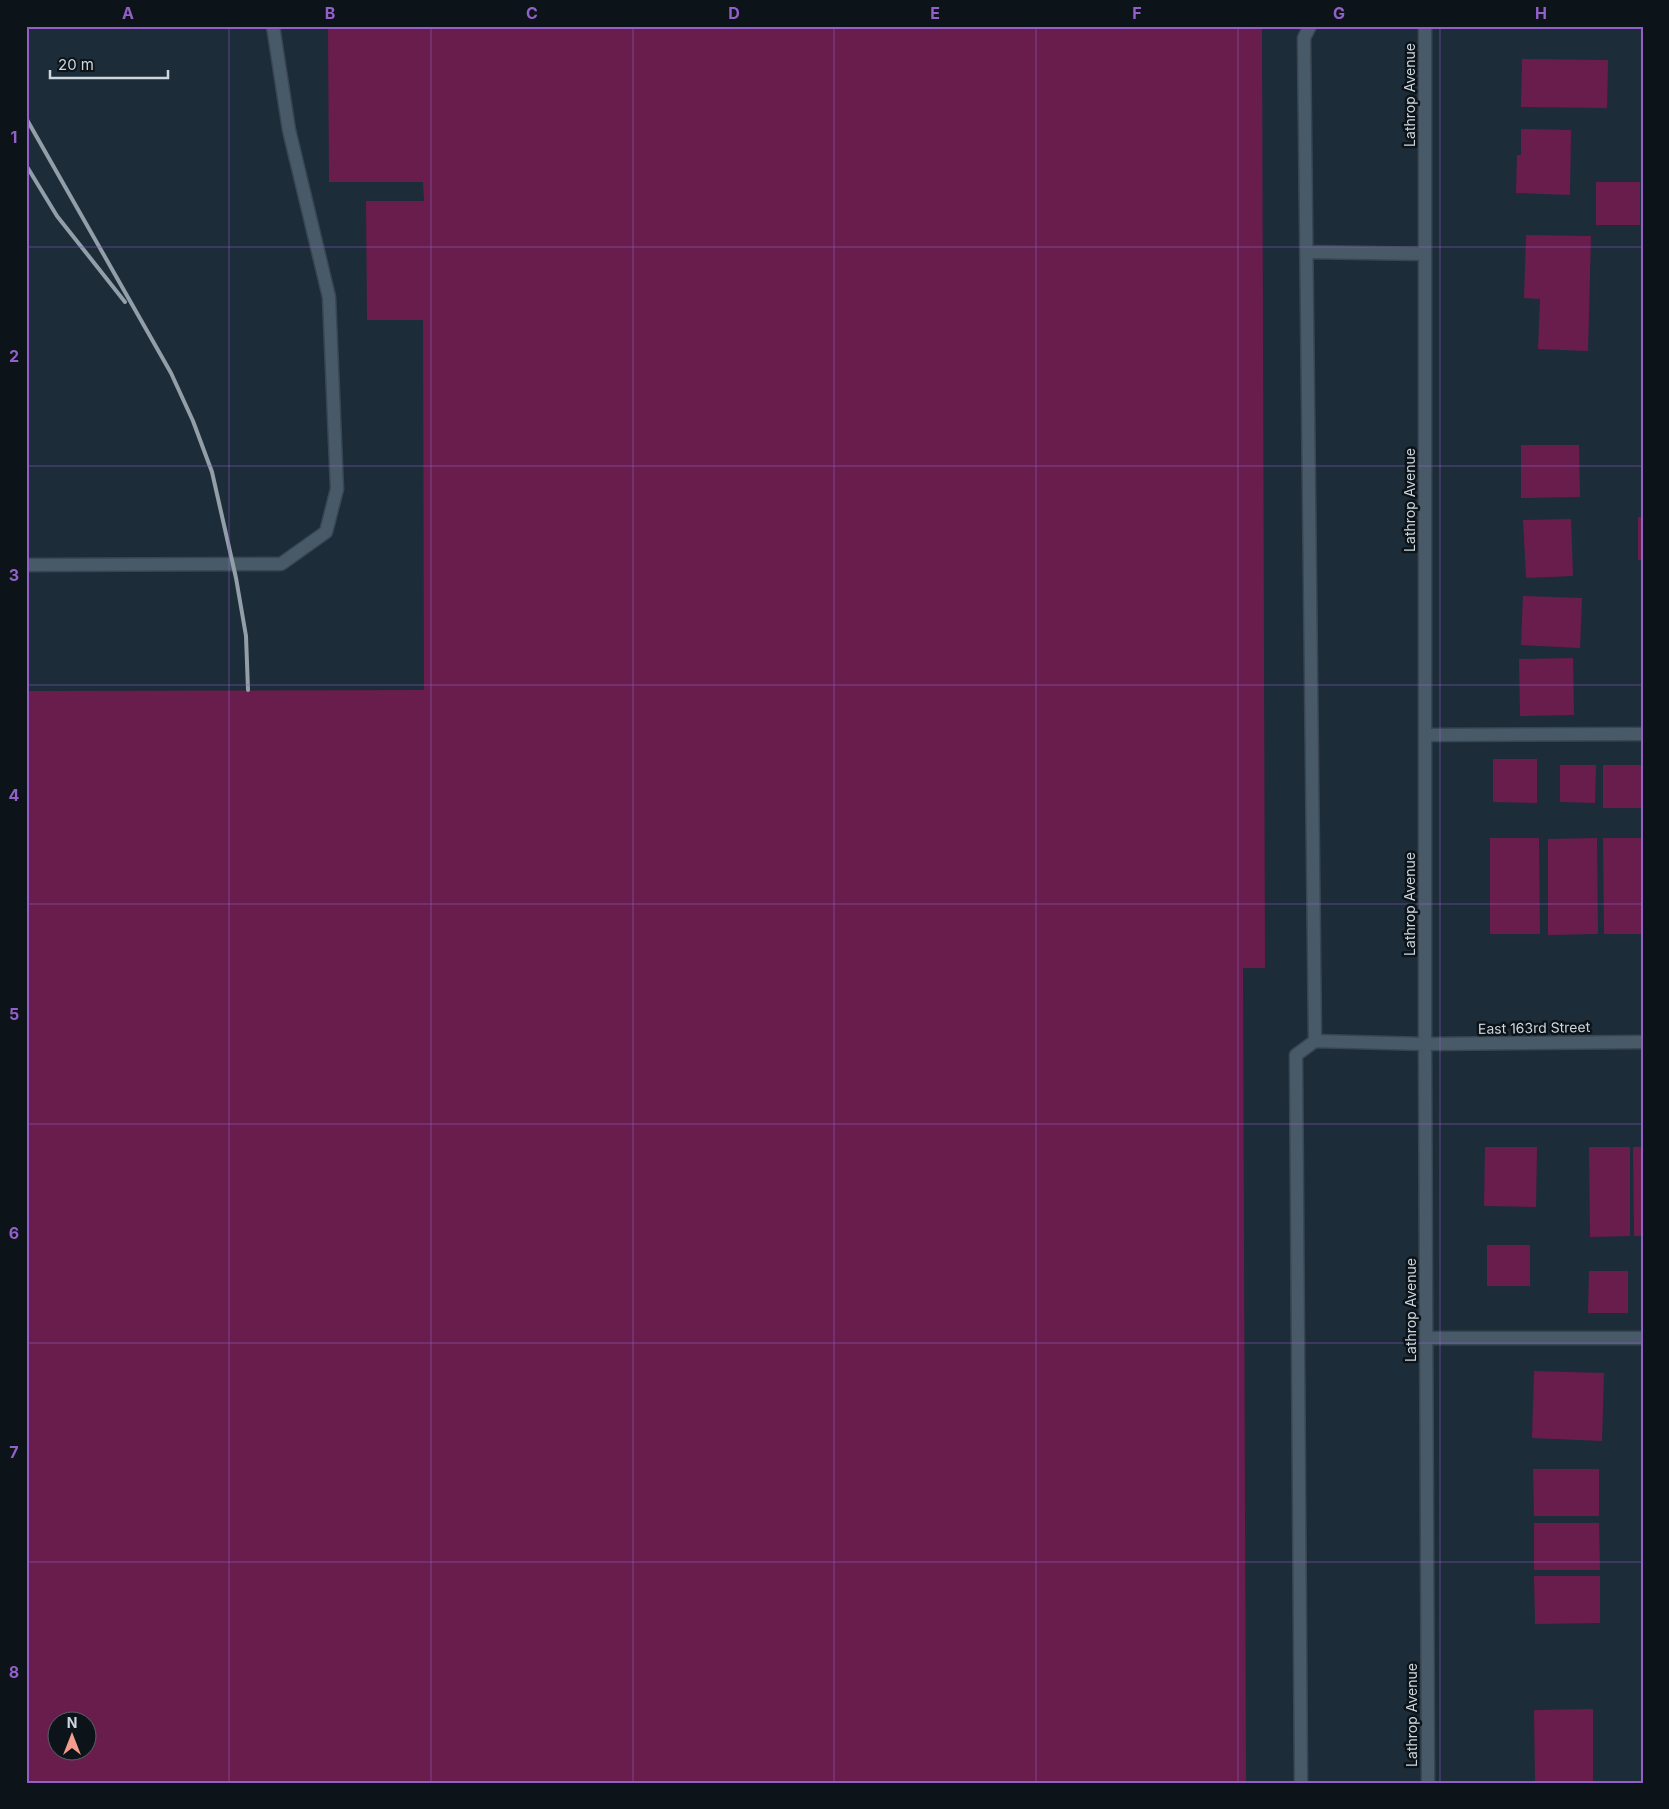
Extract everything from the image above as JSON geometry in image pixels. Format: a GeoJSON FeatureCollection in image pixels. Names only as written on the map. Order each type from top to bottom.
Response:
{"type":"FeatureCollection","features":[{"type":"Feature","properties":{"kind":"street"},"geometry":{"type":"LineString","coordinates":[[26,565],[281,564],[326,532],[337,489],[329,296],[289,130],[273,26]]}},
{"type":"Feature","properties":{"kind":"street","name":"Lathrop Avenue"},"geometry":{"type":"LineString","coordinates":[[1424,26],[1428,1783]]}},
{"type":"Feature","properties":{"kind":"street"},"geometry":{"type":"LineString","coordinates":[[1301,1783],[1296,1055],[1315,1041],[1307,252],[1307,32]]}},
{"type":"Feature","properties":{"kind":"street"},"geometry":{"type":"LineString","coordinates":[[1307,252],[1425,254]]}},
{"type":"Feature","properties":{"kind":"street"},"geometry":{"type":"LineString","coordinates":[[1425,735],[1643,734]]}},
{"type":"Feature","properties":{"kind":"street","name":"East 163rd Street"},"geometry":{"type":"LineString","coordinates":[[1315,1041],[1425,1044],[1643,1042]]}},
{"type":"Feature","properties":{"kind":"street"},"geometry":{"type":"LineString","coordinates":[[1426,1338],[1643,1338]]}},
{"type":"Feature","properties":{"kind":"building"},"geometry":{"type":"Polygon","coordinates":[[[328,26],[1262,26],[1265,968],[1243,968],[1246,1783],[26,1783],[26,691],[424,690],[423,320],[367,320],[366,201],[424,201],[423,182],[329,182],[328,26]]]}},
{"type":"Feature","properties":{"kind":"building"},"geometry":{"type":"Polygon","coordinates":[[[1522,59],[1608,60],[1607,108],[1521,107],[1522,59]]]}},
{"type":"Feature","properties":{"kind":"building"},"geometry":{"type":"Polygon","coordinates":[[[1521,129],[1571,130],[1570,195],[1516,193],[1517,155],[1521,155],[1521,129]]]}},
{"type":"Feature","properties":{"kind":"building"},"geometry":{"type":"Polygon","coordinates":[[[1596,182],[1640,182],[1640,225],[1596,225],[1596,182]]]}},
{"type":"Feature","properties":{"kind":"building"},"geometry":{"type":"Polygon","coordinates":[[[1526,235],[1591,236],[1588,351],[1538,349],[1540,299],[1524,298],[1526,235]]]}},
{"type":"Feature","properties":{"kind":"building"},"geometry":{"type":"Polygon","coordinates":[[[1521,445],[1579,445],[1580,497],[1521,498],[1521,445]]]}},
{"type":"Feature","properties":{"kind":"building"},"geometry":{"type":"Polygon","coordinates":[[[1638,517],[1643,517],[1643,560],[1638,560],[1638,517]]]}},
{"type":"Feature","properties":{"kind":"building"},"geometry":{"type":"Polygon","coordinates":[[[1571,519],[1573,576],[1526,578],[1523,520],[1571,519]]]}},
{"type":"Feature","properties":{"kind":"building"},"geometry":{"type":"Polygon","coordinates":[[[1523,596],[1582,598],[1580,648],[1521,645],[1523,596]]]}},
{"type":"Feature","properties":{"kind":"building"},"geometry":{"type":"Polygon","coordinates":[[[1573,658],[1574,715],[1520,716],[1519,659],[1573,658]]]}},
{"type":"Feature","properties":{"kind":"building"},"geometry":{"type":"Polygon","coordinates":[[[1493,759],[1537,759],[1537,803],[1493,802],[1493,759]]]}},
{"type":"Feature","properties":{"kind":"building"},"geometry":{"type":"Polygon","coordinates":[[[1560,765],[1596,765],[1595,803],[1560,802],[1560,765]]]}},
{"type":"Feature","properties":{"kind":"building"},"geometry":{"type":"Polygon","coordinates":[[[1603,765],[1643,765],[1643,808],[1603,808],[1603,765]]]}},
{"type":"Feature","properties":{"kind":"building"},"geometry":{"type":"Polygon","coordinates":[[[1490,838],[1539,838],[1540,934],[1490,934],[1490,838]]]}},
{"type":"Feature","properties":{"kind":"building"},"geometry":{"type":"Polygon","coordinates":[[[1597,838],[1598,934],[1548,935],[1548,839],[1597,838]]]}},
{"type":"Feature","properties":{"kind":"building"},"geometry":{"type":"Polygon","coordinates":[[[1603,838],[1643,838],[1643,934],[1604,934],[1603,838]]]}},
{"type":"Feature","properties":{"kind":"building"},"geometry":{"type":"Polygon","coordinates":[[[1485,1147],[1537,1147],[1536,1207],[1484,1206],[1485,1147]]]}},
{"type":"Feature","properties":{"kind":"building"},"geometry":{"type":"Polygon","coordinates":[[[1589,1147],[1630,1147],[1630,1236],[1590,1237],[1589,1147]]]}},
{"type":"Feature","properties":{"kind":"building"},"geometry":{"type":"Polygon","coordinates":[[[1633,1147],[1643,1147],[1643,1236],[1634,1236],[1633,1147]]]}},
{"type":"Feature","properties":{"kind":"building"},"geometry":{"type":"Polygon","coordinates":[[[1487,1245],[1530,1245],[1530,1286],[1487,1286],[1487,1245]]]}},
{"type":"Feature","properties":{"kind":"building"},"geometry":{"type":"Polygon","coordinates":[[[1589,1271],[1628,1271],[1628,1313],[1588,1313],[1589,1271]]]}},
{"type":"Feature","properties":{"kind":"building"},"geometry":{"type":"Polygon","coordinates":[[[1534,1371],[1604,1373],[1602,1441],[1532,1438],[1534,1371]]]}},
{"type":"Feature","properties":{"kind":"building"},"geometry":{"type":"Polygon","coordinates":[[[1533,1469],[1599,1469],[1599,1516],[1534,1516],[1533,1469]]]}},
{"type":"Feature","properties":{"kind":"building"},"geometry":{"type":"Polygon","coordinates":[[[1534,1523],[1599,1523],[1600,1570],[1534,1570],[1534,1523]]]}},
{"type":"Feature","properties":{"kind":"building"},"geometry":{"type":"Polygon","coordinates":[[[1534,1576],[1600,1576],[1600,1623],[1535,1624],[1534,1576]]]}},
{"type":"Feature","properties":{"kind":"building"},"geometry":{"type":"Polygon","coordinates":[[[1593,1709],[1593,1783],[1535,1783],[1534,1710],[1593,1709]]]}},
{"type":"Feature","properties":{"kind":"railway"},"geometry":{"type":"LineString","coordinates":[[26,118],[171,373],[193,421],[212,472],[236,578],[246,636],[248,690]]}},
{"type":"Feature","properties":{"kind":"railway"},"geometry":{"type":"LineString","coordinates":[[26,165],[57,216],[125,302]]}}]}
